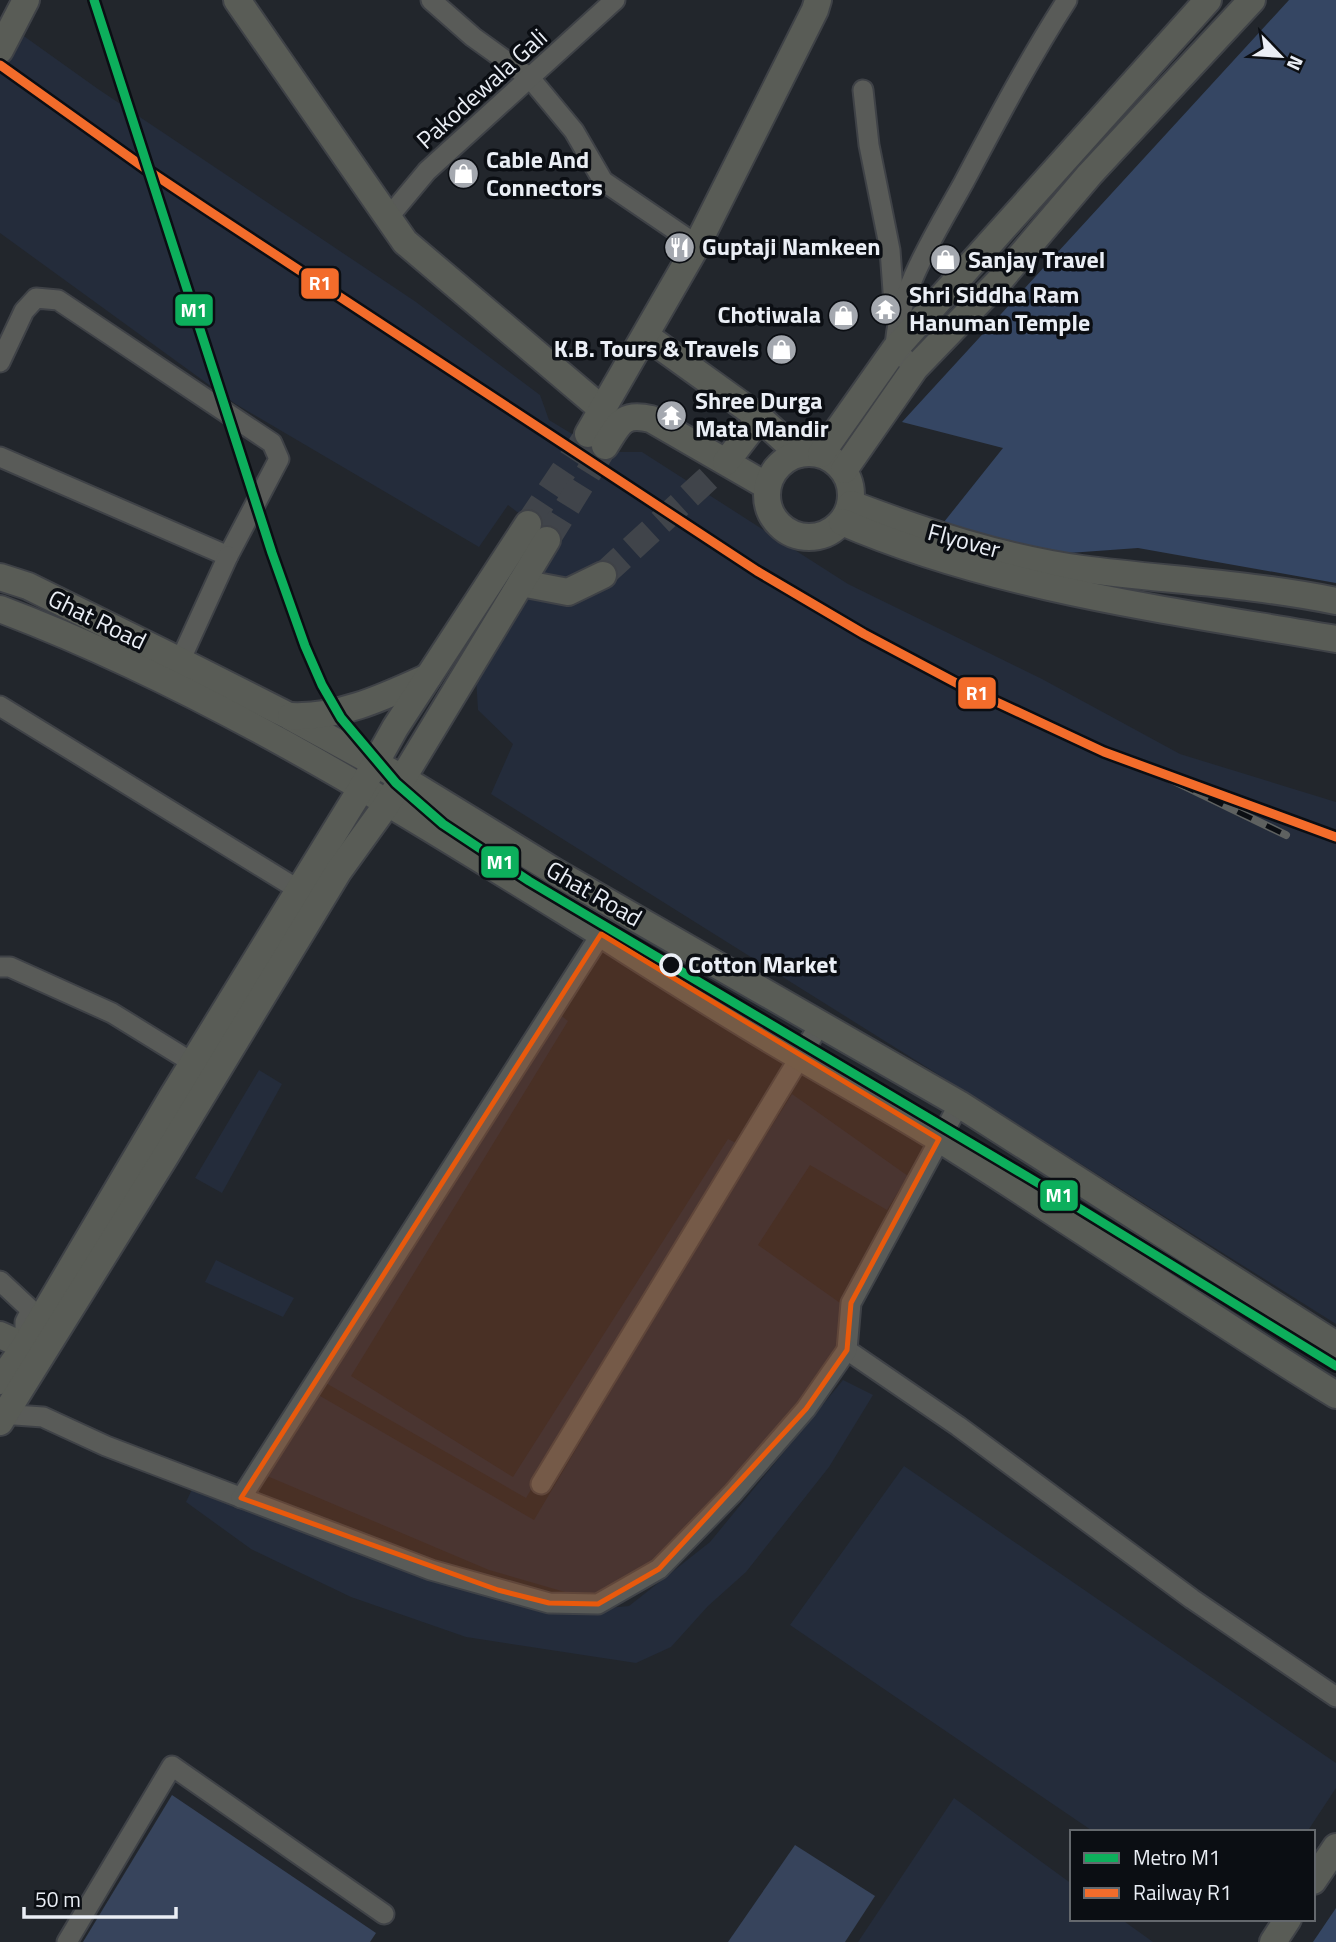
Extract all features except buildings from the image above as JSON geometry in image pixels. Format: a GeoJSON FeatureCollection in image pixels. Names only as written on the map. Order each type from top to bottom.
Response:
{"type":"FeatureCollection","features":[{"type":"Feature","properties":{"kind":"main road"},"geometry":{"type":"LineString","coordinates":[[0,50],[26,0]]}},
{"type":"Feature","properties":{"kind":"main road"},"geometry":{"type":"LineString","coordinates":[[596,440],[612,415],[646,336],[697,244],[818,0]]}},
{"type":"Feature","properties":{"kind":"main road"},"geometry":{"type":"LineString","coordinates":[[853,512],[831,532],[818,537],[804,538],[790,533],[779,525],[771,514],[767,500],[772,475],[779,465],[810,454],[895,338],[1208,0]]}},
{"type":"Feature","properties":{"kind":"main road"},"geometry":{"type":"LineString","coordinates":[[844,470],[915,368],[1000,280],[1090,174],[1252,0]]}},
{"type":"Feature","properties":{"kind":"main road"},"geometry":{"type":"LineString","coordinates":[[240,1],[405,242],[612,415],[635,415],[651,419],[768,486]]}},
{"type":"Feature","properties":{"kind":"main road"},"geometry":{"type":"LineString","coordinates":[[646,336],[810,454],[834,460],[844,470],[849,481],[853,512],[886,541],[1052,589],[1336,639]]}},
{"type":"Feature","properties":{"kind":"main road"},"geometry":{"type":"LineString","coordinates":[[726,462],[760,418]]}},
{"type":"Feature","properties":{"kind":"main road","name":"Flyover"},"geometry":{"type":"LineString","coordinates":[[853,512],[959,542],[1080,568],[1289,592],[1336,601]]}},
{"type":"Feature","properties":{"kind":"main road"},"geometry":{"type":"LineString","coordinates":[[0,1381],[34,1350],[243,1005],[387,804],[521,583],[538,532],[428,677],[299,890],[243,1005],[193,1063],[34,1350],[2,1416]]}},
{"type":"Feature","properties":{"kind":"main road"},"geometry":{"type":"LineString","coordinates":[[521,583],[568,592],[603,575]]}},
{"type":"Feature","properties":{"kind":"main road","name":"Ghat Road"},"geometry":{"type":"LineString","coordinates":[[0,577],[28,586],[180,661],[289,716],[402,778],[556,873],[959,1104],[1329,1339]]}},
{"type":"Feature","properties":{"kind":"main road","name":"Ghat Road"},"geometry":{"type":"LineString","coordinates":[[0,609],[50,628],[168,684],[295,750],[450,840],[727,1013],[939,1139],[1224,1326],[1336,1395]]}},
{"type":"Feature","properties":{"kind":"main road"},"geometry":{"type":"LineString","coordinates":[[289,716],[316,717],[362,705],[428,677]]}},
{"type":"Feature","properties":{"kind":"main road"},"geometry":{"type":"LineString","coordinates":[[642,960],[657,930]]}},
{"type":"Feature","properties":{"kind":"main road"},"geometry":{"type":"LineString","coordinates":[[727,1013],[748,983]]}},
{"type":"Feature","properties":{"kind":"main road"},"geometry":{"type":"LineString","coordinates":[[0,1335],[34,1350]]}},
{"type":"Feature","properties":{"kind":"main road"},"geometry":{"type":"LineString","coordinates":[[1298,1372],[1329,1339]]}},
{"type":"Feature","properties":{"kind":"main road"},"geometry":{"type":"LineString","coordinates":[[1315,1878],[1336,1847]]}},
{"type":"Feature","properties":{"kind":"main road"},"geometry":{"type":"LineString","coordinates":[[1273,1942],[1287,1921]]}},
{"type":"Feature","properties":{"kind":"street"},"geometry":{"type":"LineString","coordinates":[[431,0],[474,37],[530,78],[574,131],[603,181],[697,244]]}},
{"type":"Feature","properties":{"kind":"street","name":"Pakodewala Gali"},"geometry":{"type":"LineString","coordinates":[[387,219],[427,171],[615,0]]}},
{"type":"Feature","properties":{"kind":"street"},"geometry":{"type":"LineString","coordinates":[[895,338],[919,265],[1032,55],[1067,0]]}},
{"type":"Feature","properties":{"kind":"street"},"geometry":{"type":"LineString","coordinates":[[863,90],[869,145],[890,250],[895,338],[915,368]]}},
{"type":"Feature","properties":{"kind":"street"},"geometry":{"type":"LineString","coordinates":[[0,362],[24,311],[36,298],[58,300],[272,443],[279,459],[228,556],[180,661]]}},
{"type":"Feature","properties":{"kind":"street"},"geometry":{"type":"LineString","coordinates":[[0,457],[228,556]]}},
{"type":"Feature","properties":{"kind":"street"},"geometry":{"type":"LineString","coordinates":[[0,706],[299,890]]}},
{"type":"Feature","properties":{"kind":"street"},"geometry":{"type":"LineString","coordinates":[[241,1498],[601,934]]}},
{"type":"Feature","properties":{"kind":"street"},"geometry":{"type":"LineString","coordinates":[[0,967],[10,967],[112,1013],[193,1063]]}},
{"type":"Feature","properties":{"kind":"street"},"geometry":{"type":"LineString","coordinates":[[541,1485],[820,1024]]}},
{"type":"Feature","properties":{"kind":"street"},"geometry":{"type":"LineString","coordinates":[[2,1416],[43,1417],[106,1446],[431,1570],[549,1603],[597,1604],[659,1569],[733,1493],[806,1409],[847,1350],[851,1303],[959,1104]]}},
{"type":"Feature","properties":{"kind":"street"},"geometry":{"type":"LineString","coordinates":[[0,1281],[31,1310],[25,1322],[34,1350]]}},
{"type":"Feature","properties":{"kind":"street"},"geometry":{"type":"LineString","coordinates":[[847,1350],[958,1426],[1192,1598],[1336,1697]]}},
{"type":"Feature","properties":{"kind":"street"},"geometry":{"type":"LineString","coordinates":[[67,1942],[172,1766],[384,1914]]}},
{"type":"Feature","properties":{"kind":"highlighted area"},"geometry":{"type":"Polygon","coordinates":[[[601,934],[939,1139],[851,1303],[847,1350],[806,1409],[659,1569],[598,1604],[549,1603],[498,1590],[241,1498],[601,934]]]}},
{"type":"Feature","properties":{"kind":"shaded area"},"geometry":{"type":"Polygon","coordinates":[[[1289,0],[1336,0],[1336,583],[1138,548],[1041,555],[936,532],[1003,448],[902,422],[1289,0]]]}},
{"type":"Feature","properties":{"kind":"shaded area"},"geometry":{"type":"Polygon","coordinates":[[[0,19],[98,89],[416,302],[540,395],[549,420],[602,452],[642,452],[848,584],[1042,679],[1180,754],[1336,802],[1336,1324],[491,794],[513,744],[478,710],[476,677],[550,537],[508,505],[479,547],[234,403],[0,233],[0,19]]]}},
{"type":"Feature","properties":{"kind":"shaded area"},"geometry":{"type":"Polygon","coordinates":[[[558,1013],[568,1021],[351,1376],[513,1477],[728,1139],[738,1144],[526,1498],[324,1382],[558,1013]]]}},
{"type":"Feature","properties":{"kind":"shaded area"},"geometry":{"type":"Polygon","coordinates":[[[259,1070],[282,1084],[222,1193],[195,1178],[259,1070]]]}},
{"type":"Feature","properties":{"kind":"shaded area"},"geometry":{"type":"Polygon","coordinates":[[[792,1094],[908,1176],[887,1210],[810,1165],[758,1245],[843,1305],[846,1349],[804,1407],[659,1561],[589,1599],[489,1570],[260,1473],[315,1393],[534,1520],[715,1215],[792,1094]]]}},
{"type":"Feature","properties":{"kind":"shaded area"},"geometry":{"type":"Polygon","coordinates":[[[216,1260],[294,1298],[283,1317],[205,1282],[216,1260]]]}},
{"type":"Feature","properties":{"kind":"shaded area"},"geometry":{"type":"Polygon","coordinates":[[[843,1380],[873,1395],[829,1467],[746,1572],[708,1606],[671,1647],[636,1663],[466,1637],[351,1597],[251,1549],[186,1502],[195,1483],[293,1526],[586,1610],[629,1606],[710,1542],[843,1380]]]}},
{"type":"Feature","properties":{"kind":"shaded area"},"geometry":{"type":"Polygon","coordinates":[[[904,1466],[1336,1763],[1336,1788],[1308,1830],[1091,1830],[790,1625],[904,1466]]]}},
{"type":"Feature","properties":{"kind":"shaded area"},"geometry":{"type":"Polygon","coordinates":[[[172,1795],[376,1933],[370,1942],[83,1942],[172,1795]]]}},
{"type":"Feature","properties":{"kind":"shaded area"},"geometry":{"type":"Polygon","coordinates":[[[954,1798],[1070,1883],[1070,1921],[1124,1921],[1153,1942],[858,1942],[954,1798]]]}},
{"type":"Feature","properties":{"kind":"shaded area"},"geometry":{"type":"Polygon","coordinates":[[[795,1845],[875,1896],[845,1942],[728,1942],[795,1845]]]}},
{"type":"Feature","properties":{"kind":"shaded area"},"geometry":{"type":"Polygon","coordinates":[[[1336,1908],[1336,1942],[1313,1942],[1336,1908]]]}},
{"type":"Feature","properties":{"kind":"tunnel"},"geometry":{"type":"LineString","coordinates":[[528,524],[588,434]]}},
{"type":"Feature","properties":{"kind":"tunnel"},"geometry":{"type":"LineString","coordinates":[[547,540],[605,446]]}},
{"type":"Feature","properties":{"kind":"tunnel"},"geometry":{"type":"LineString","coordinates":[[603,575],[726,462]]}},
{"type":"Feature","properties":{"kind":"railway"},"geometry":{"type":"LineString","coordinates":[[1151,770],[1286,835]]}},
{"type":"Feature","properties":{"kind":"metro line","name":"M1"},"geometry":{"type":"LineString","coordinates":[[94,0],[272,553],[305,646],[322,685],[341,718],[396,783],[443,824],[529,881],[1043,1186],[1336,1366]]}},
{"type":"Feature","properties":{"kind":"rail line","name":"R1"},"geometry":{"type":"LineString","coordinates":[[0,65],[206,209],[757,571],[864,634],[960,685],[1104,752],[1336,837]]}},
{"type":"Feature","properties":{"kind":"place","name":"Cable And Connectors"},"geometry":{"type":"Point","coordinates":[463,174]}},
{"type":"Feature","properties":{"kind":"place","name":"Guptaji Namkeen"},"geometry":{"type":"Point","coordinates":[679,247]}},
{"type":"Feature","properties":{"kind":"place","name":"Sanjay Travel"},"geometry":{"type":"Point","coordinates":[945,260]}},
{"type":"Feature","properties":{"kind":"place","name":"Shri Siddha Ram Hanuman Temple"},"geometry":{"type":"Point","coordinates":[886,309]}},
{"type":"Feature","properties":{"kind":"place","name":"Chotiwala"},"geometry":{"type":"Point","coordinates":[844,315]}},
{"type":"Feature","properties":{"kind":"place","name":"K.B. Tours & Travels"},"geometry":{"type":"Point","coordinates":[782,349]}},
{"type":"Feature","properties":{"kind":"place","name":"Shree Durga Mata Mandir"},"geometry":{"type":"Point","coordinates":[672,415]}},
{"type":"Feature","properties":{"kind":"place","name":"Cotton Market"},"geometry":{"type":"Point","coordinates":[671,965]}}]}
